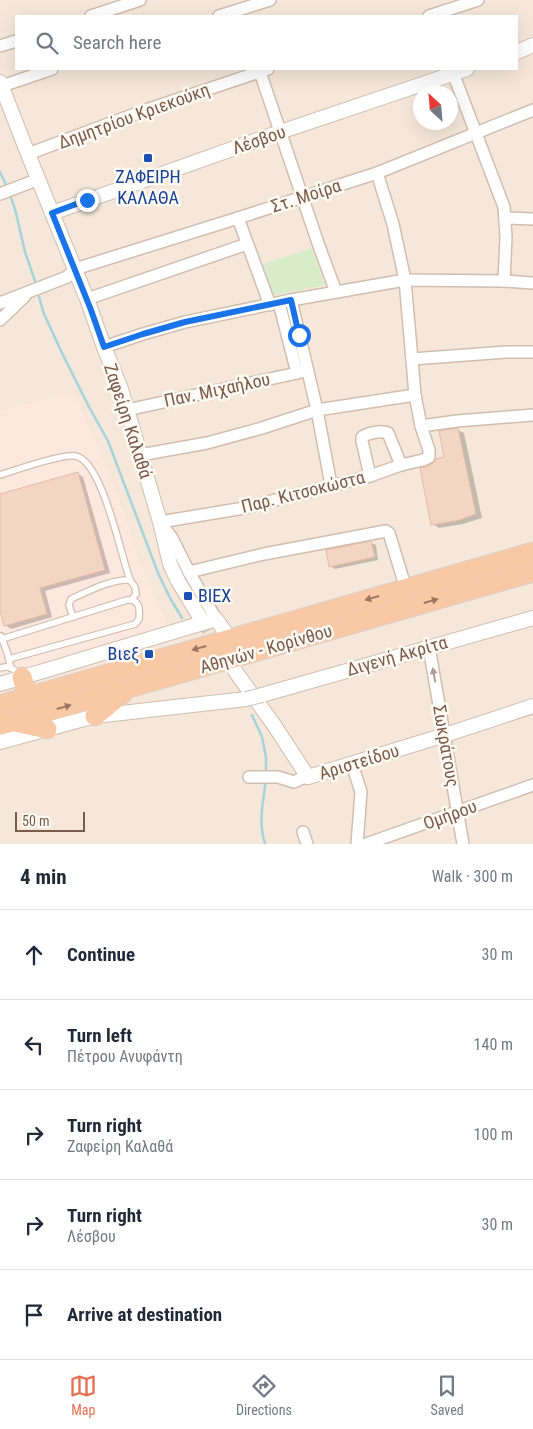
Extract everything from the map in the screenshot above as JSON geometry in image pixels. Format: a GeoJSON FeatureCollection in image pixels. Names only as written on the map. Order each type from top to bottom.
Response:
{"type":"FeatureCollection","features":[{"type":"Feature","properties":{"kind":"highway"},"geometry":{"type":"LineString","coordinates":[[453,575],[504,550],[533,540]]}},
{"type":"Feature","properties":{"kind":"highway","name":"Αθηνών - Κορίνθου"},"geometry":{"type":"LineString","coordinates":[[0,705],[533,552]]}},
{"type":"Feature","properties":{"kind":"highway","name":"Αθηνών - Κορίνθου"},"geometry":{"type":"LineString","coordinates":[[7,723],[533,572]]}},
{"type":"Feature","properties":{"kind":"highway"},"geometry":{"type":"LineString","coordinates":[[472,590],[533,586]]}},
{"type":"Feature","properties":{"kind":"highway"},"geometry":{"type":"LineString","coordinates":[[16,672],[28,697]]}},
{"type":"Feature","properties":{"kind":"highway"},"geometry":{"type":"LineString","coordinates":[[95,716],[130,688]]}},
{"type":"Feature","properties":{"kind":"highway"},"geometry":{"type":"LineString","coordinates":[[7,723],[47,729]]}},
{"type":"Feature","properties":{"kind":"street"},"geometry":{"type":"LineString","coordinates":[[94,15],[140,0]]}},
{"type":"Feature","properties":{"kind":"street"},"geometry":{"type":"LineString","coordinates":[[222,15],[270,0]]}},
{"type":"Feature","properties":{"kind":"street"},"geometry":{"type":"LineString","coordinates":[[432,15],[478,0]]}},
{"type":"Feature","properties":{"kind":"street"},"geometry":{"type":"LineString","coordinates":[[0,46],[15,41]]}},
{"type":"Feature","properties":{"kind":"street"},"geometry":{"type":"LineString","coordinates":[[518,52],[533,45]]}},
{"type":"Feature","properties":{"kind":"street"},"geometry":{"type":"LineString","coordinates":[[2,90],[50,70]]}},
{"type":"Feature","properties":{"kind":"street"},"geometry":{"type":"LineString","coordinates":[[262,70],[280,132],[336,292]]}},
{"type":"Feature","properties":{"kind":"street","name":"Δημητρίου Κριεκούκη"},"geometry":{"type":"LineString","coordinates":[[28,154],[262,70]]}},
{"type":"Feature","properties":{"kind":"street"},"geometry":{"type":"LineString","coordinates":[[460,71],[476,133],[504,207],[506,218],[504,281]]}},
{"type":"Feature","properties":{"kind":"street","name":"Λέσβου"},"geometry":{"type":"LineString","coordinates":[[52,213],[280,132],[460,71]]}},
{"type":"Feature","properties":{"kind":"street","name":"Ζαφείρη Καλαθά"},"geometry":{"type":"LineString","coordinates":[[2,90],[87,299],[121,389],[160,522],[170,564],[201,619]]}},
{"type":"Feature","properties":{"kind":"street","name":"Στ. Μοίρα"},"geometry":{"type":"LineString","coordinates":[[0,303],[67,277],[75,269],[377,173],[533,110]]}},
{"type":"Feature","properties":{"kind":"street"},"geometry":{"type":"LineString","coordinates":[[377,173],[394,224],[405,280],[415,395],[421,426],[533,414]]}},
{"type":"Feature","properties":{"kind":"street"},"geometry":{"type":"LineString","coordinates":[[0,194],[39,179]]}},
{"type":"Feature","properties":{"kind":"street"},"geometry":{"type":"LineString","coordinates":[[238,218],[247,244],[275,304],[317,410],[331,485]]}},
{"type":"Feature","properties":{"kind":"street"},"geometry":{"type":"LineString","coordinates":[[506,218],[533,219]]}},
{"type":"Feature","properties":{"kind":"street"},"geometry":{"type":"LineString","coordinates":[[87,299],[247,244]]}},
{"type":"Feature","properties":{"kind":"street"},"geometry":{"type":"LineString","coordinates":[[104,347],[185,322],[291,300],[405,280],[533,283]]}},
{"type":"Feature","properties":{"kind":"street"},"geometry":{"type":"LineString","coordinates":[[0,320],[28,293]]}},
{"type":"Feature","properties":{"kind":"street"},"geometry":{"type":"LineString","coordinates":[[291,300],[302,371]]}},
{"type":"Feature","properties":{"kind":"street"},"geometry":{"type":"LineString","coordinates":[[412,360],[506,352],[533,352]]}},
{"type":"Feature","properties":{"kind":"street","name":"Παν. Μιχαήλου"},"geometry":{"type":"LineString","coordinates":[[127,410],[302,371]]}},
{"type":"Feature","properties":{"kind":"street"},"geometry":{"type":"LineString","coordinates":[[140,455],[207,442],[262,428],[317,410],[415,395]]}},
{"type":"Feature","properties":{"kind":"street","name":"Παρ. Κιτσοκώστα"},"geometry":{"type":"LineString","coordinates":[[160,522],[244,508],[370,476],[401,465],[423,460],[429,457],[430,450],[421,426]]}},
{"type":"Feature","properties":{"kind":"street"},"geometry":{"type":"LineString","coordinates":[[370,476],[362,441],[364,435],[384,431],[388,433],[401,465]]}},
{"type":"Feature","properties":{"kind":"street"},"geometry":{"type":"LineString","coordinates":[[160,522],[172,538],[189,572],[216,619],[230,639]]}},
{"type":"Feature","properties":{"kind":"street"},"geometry":{"type":"LineString","coordinates":[[189,572],[264,554],[386,530],[389,533],[406,589]]}},
{"type":"Feature","properties":{"kind":"street","name":"Διγενή Ακρίτα"},"geometry":{"type":"LineString","coordinates":[[0,742],[95,716],[246,700],[533,618]]}},
{"type":"Feature","properties":{"kind":"street"},"geometry":{"type":"LineString","coordinates":[[0,684],[16,672],[216,619]]}},
{"type":"Feature","properties":{"kind":"street","name":"Σωκράτους"},"geometry":{"type":"LineString","coordinates":[[429,647],[463,844]]}},
{"type":"Feature","properties":{"kind":"street","name":"Αριστείδου"},"geometry":{"type":"LineString","coordinates":[[235,671],[274,725],[308,778],[533,706]]}},
{"type":"Feature","properties":{"kind":"street"},"geometry":{"type":"LineString","coordinates":[[352,764],[361,792],[357,844]]}},
{"type":"Feature","properties":{"kind":"street"},"geometry":{"type":"LineString","coordinates":[[253,776],[274,776],[294,782],[308,778]]}},
{"type":"Feature","properties":{"kind":"street","name":"Ομήρου"},"geometry":{"type":"LineString","coordinates":[[366,844],[533,785]]}},
{"type":"Feature","properties":{"kind":"street"},"geometry":{"type":"LineString","coordinates":[[303,832],[307,844]]}},
{"type":"Feature","properties":{"kind":"lane"},"geometry":{"type":"LineString","coordinates":[[0,475],[59,458],[75,456],[81,458],[91,467],[100,486],[111,515],[125,566],[130,580],[135,587],[136,594],[132,599],[1,637],[16,672]]}},
{"type":"Feature","properties":{"kind":"lane"},"geometry":{"type":"LineString","coordinates":[[73,617],[69,605],[71,599],[114,581],[130,580]]}},
{"type":"Feature","properties":{"kind":"lane"},"geometry":{"type":"LineString","coordinates":[[9,658],[135,624],[139,620],[140,608],[137,602],[132,599]]}},
{"type":"Feature","properties":{"kind":"lane"},"geometry":{"type":"LineString","coordinates":[[0,668],[6,666],[16,672]]}},
{"type":"Feature","properties":{"kind":"shaded area"},"geometry":{"type":"Polygon","coordinates":[[[0,0],[533,0],[533,844],[0,844],[0,0]]]}},
{"type":"Feature","properties":{"kind":"shaded area"},"geometry":{"type":"Polygon","coordinates":[[[73,392],[106,466],[137,555],[170,630],[0,678],[0,411],[73,392]]]}},
{"type":"Feature","properties":{"kind":"green space"},"geometry":{"type":"Polygon","coordinates":[[[312,248],[325,285],[270,296],[261,265],[312,248]]]}},
{"type":"Feature","properties":{"kind":"building"},"geometry":{"type":"Polygon","coordinates":[[[458,428],[476,514],[456,521],[431,525],[420,468],[426,467],[436,459],[444,457],[439,431],[458,428]]]}},
{"type":"Feature","properties":{"kind":"building"},"geometry":{"type":"Polygon","coordinates":[[[78,472],[105,570],[40,588],[47,614],[4,626],[0,611],[0,494],[78,472]]]}},
{"type":"Feature","properties":{"kind":"building"},"geometry":{"type":"Polygon","coordinates":[[[371,541],[375,557],[329,567],[326,550],[371,541]]]}},
{"type":"Feature","properties":{"kind":"waterway"},"geometry":{"type":"LineString","coordinates":[[0,172],[6,185]]}},
{"type":"Feature","properties":{"kind":"waterway"},"geometry":{"type":"LineString","coordinates":[[11,198],[25,252],[36,284]]}},
{"type":"Feature","properties":{"kind":"waterway"},"geometry":{"type":"LineString","coordinates":[[39,297],[44,314],[62,353],[108,441],[158,573],[182,618]]}},
{"type":"Feature","properties":{"kind":"waterway"},"geometry":{"type":"LineString","coordinates":[[252,715],[262,737],[266,757],[266,774]]}},
{"type":"Feature","properties":{"kind":"waterway"},"geometry":{"type":"LineString","coordinates":[[265,844],[261,820],[266,780]]}},
{"type":"Feature","properties":{"kind":"tunnel"},"geometry":{"type":"LineString","coordinates":[[201,619],[221,649]]}},
{"type":"Feature","properties":{"kind":"place","name":"ΖΑΦΕΙΡΗ ΚΑΛΑΘΑ"},"geometry":{"type":"Point","coordinates":[148,158]}},
{"type":"Feature","properties":{"kind":"place","name":"ΒΙΕΧ"},"geometry":{"type":"Point","coordinates":[188,596]}},
{"type":"Feature","properties":{"kind":"place","name":"Βιεξ"},"geometry":{"type":"Point","coordinates":[149,654]}},
{"type":"Feature","properties":{"kind":"route"},"geometry":{"type":"LineString","coordinates":[[87,200],[52,213],[104,347],[185,322],[291,300],[299,335]]}}]}
